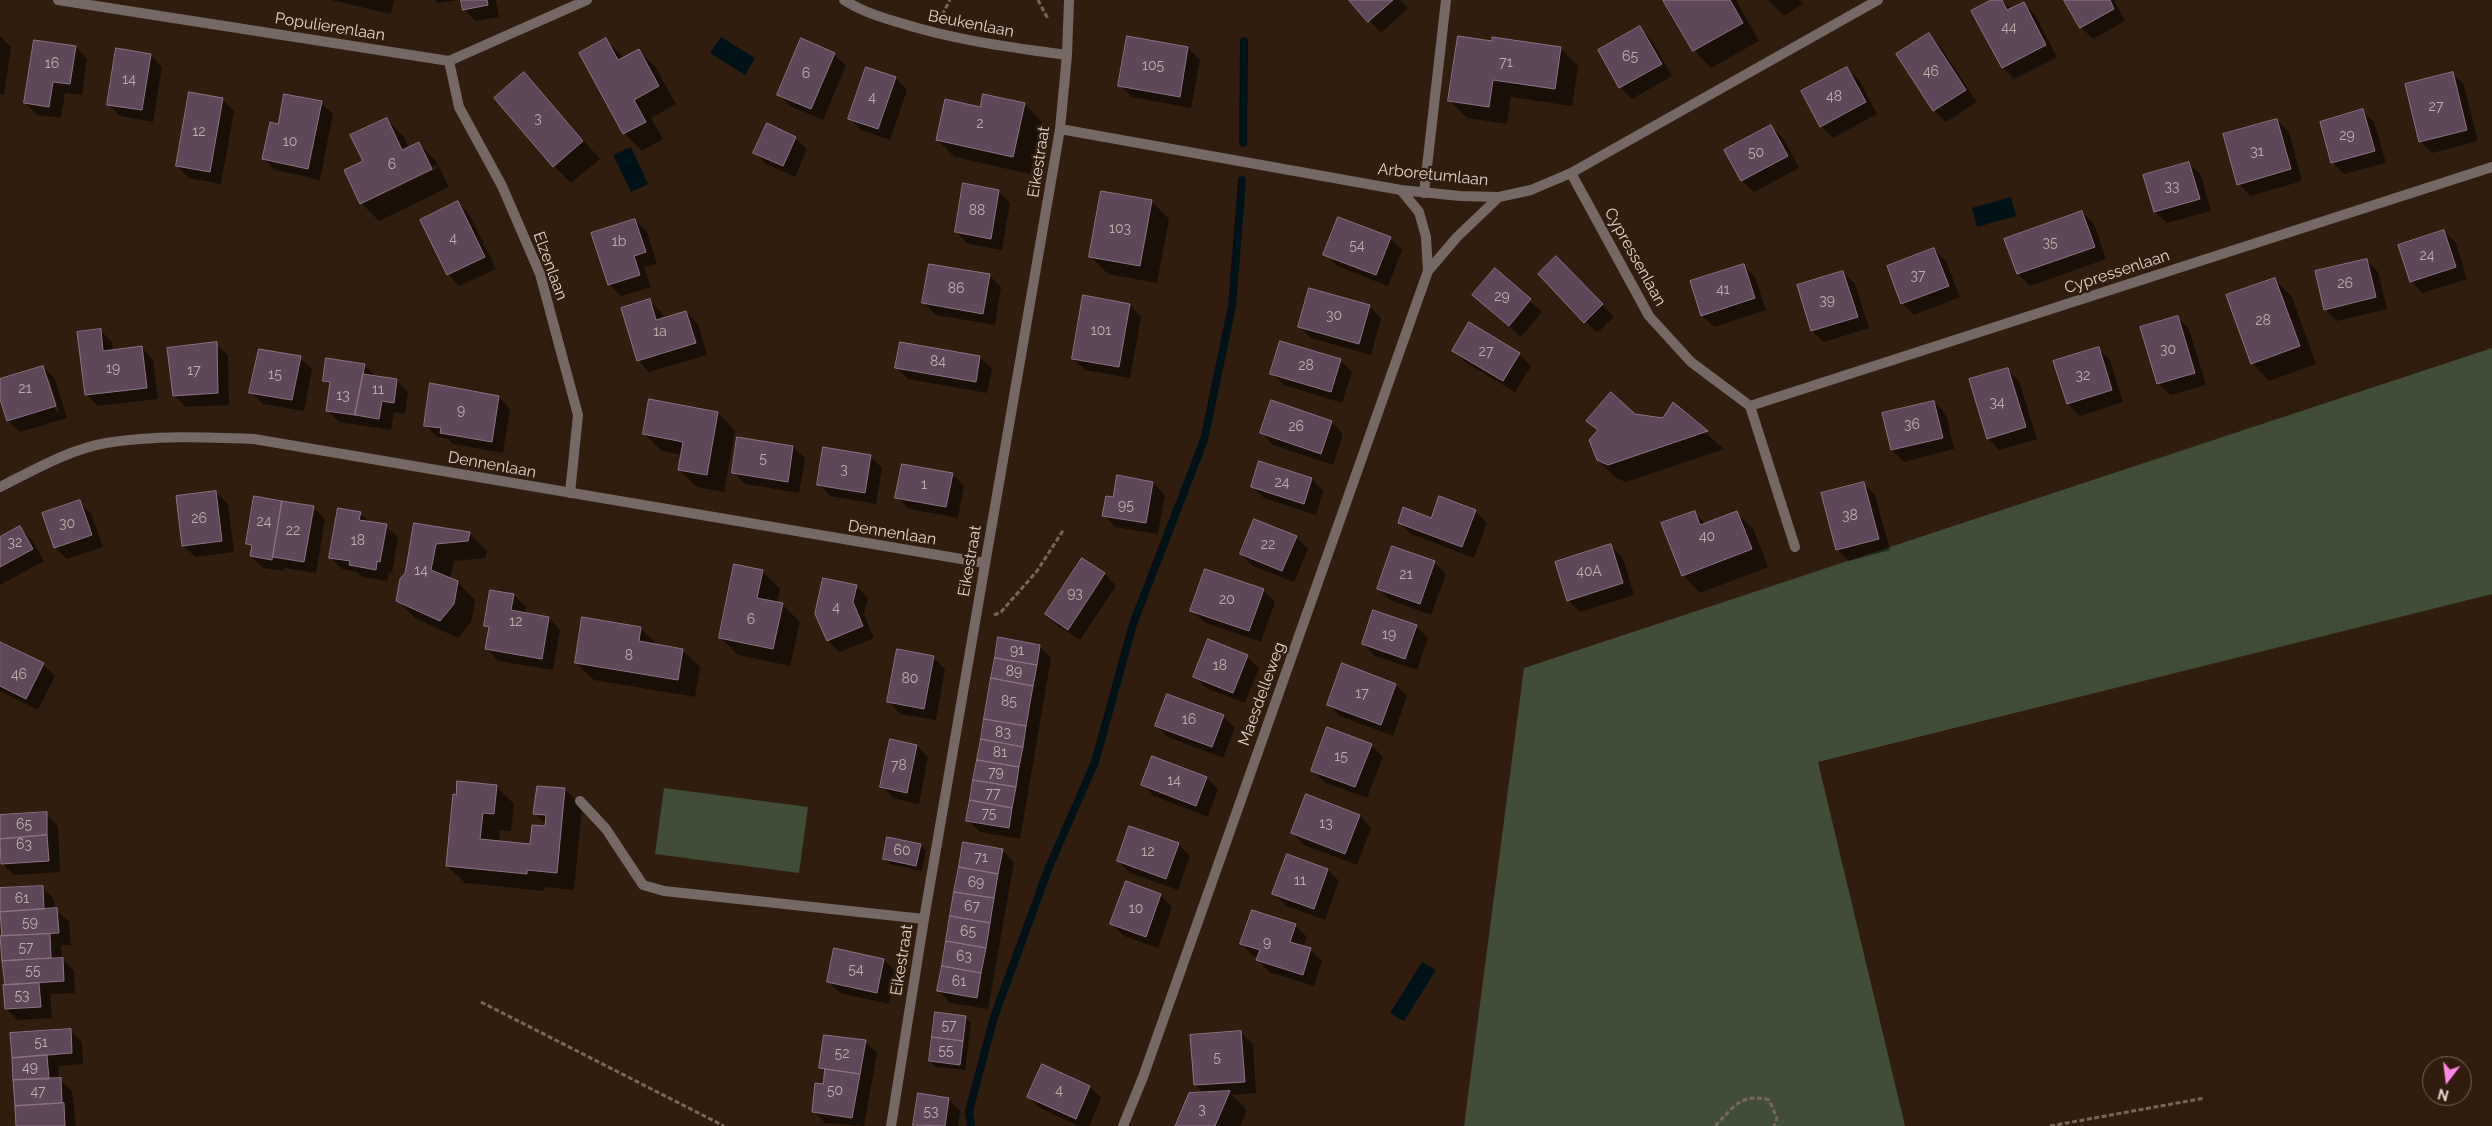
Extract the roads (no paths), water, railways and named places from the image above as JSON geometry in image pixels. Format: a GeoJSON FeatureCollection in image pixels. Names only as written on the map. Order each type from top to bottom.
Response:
{"type":"FeatureCollection","features":[{"type":"Feature","properties":{"kind":"street","name":"Populierenlaan"},"geometry":{"type":"LineString","coordinates":[[58,0],[449,61]]}},
{"type":"Feature","properties":{"kind":"street"},"geometry":{"type":"LineString","coordinates":[[449,61],[587,0]]}},
{"type":"Feature","properties":{"kind":"street","name":"Beukenlaan"},"geometry":{"type":"LineString","coordinates":[[844,0],[858,9],[932,33],[971,42],[1067,55]]}},
{"type":"Feature","properties":{"kind":"street","name":"Eikestraat"},"geometry":{"type":"LineString","coordinates":[[891,1126],[924,919],[1060,129],[1067,55],[1069,0]]}},
{"type":"Feature","properties":{"kind":"street"},"geometry":{"type":"LineString","coordinates":[[1424,193],[1446,0]]}},
{"type":"Feature","properties":{"kind":"street","name":"Arboretumlaan"},"geometry":{"type":"LineString","coordinates":[[1060,129],[1401,190],[1499,197],[1531,190],[1571,173],[1878,0]]}},
{"type":"Feature","properties":{"kind":"street","name":"Elzenlaan"},"geometry":{"type":"LineString","coordinates":[[449,61],[459,107],[502,186],[540,274],[578,415],[570,494]]}},
{"type":"Feature","properties":{"kind":"street","name":"Cypressenlaan"},"geometry":{"type":"LineString","coordinates":[[1571,173],[1649,316],[1691,362],[1750,406],[2492,167]]}},
{"type":"Feature","properties":{"kind":"street","name":"Maesdelleweg"},"geometry":{"type":"LineString","coordinates":[[1401,190],[1419,212],[1426,237],[1428,272]]}},
{"type":"Feature","properties":{"kind":"street","name":"Maesdelleweg"},"geometry":{"type":"LineString","coordinates":[[1123,1126],[1143,1077],[1428,272],[1456,237],[1499,197]]}},
{"type":"Feature","properties":{"kind":"street"},"geometry":{"type":"LineString","coordinates":[[1750,406],[1795,547]]}},
{"type":"Feature","properties":{"kind":"street","name":"Dennenlaan"},"geometry":{"type":"LineString","coordinates":[[0,487],[52,461],[104,444],[178,436],[254,439],[985,563]]}},
{"type":"Feature","properties":{"kind":"street"},"geometry":{"type":"LineString","coordinates":[[580,801],[606,829],[643,885],[664,891],[924,919]]}},
{"type":"Feature","properties":{"kind":"waterway"},"geometry":{"type":"LineString","coordinates":[[1243,143],[1244,41]]}},
{"type":"Feature","properties":{"kind":"waterway"},"geometry":{"type":"LineString","coordinates":[[971,1126],[969,1111],[994,1017],[1049,867],[1095,762],[1133,624],[1204,440],[1232,306],[1242,180]]}}]}
